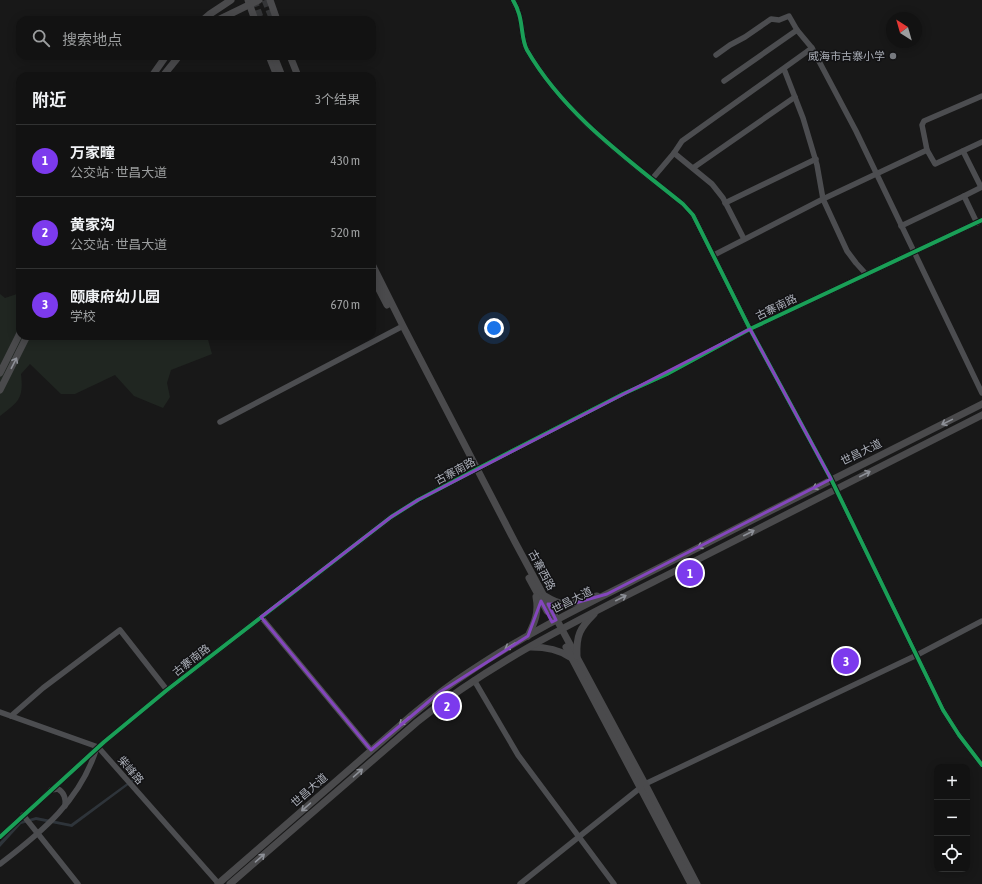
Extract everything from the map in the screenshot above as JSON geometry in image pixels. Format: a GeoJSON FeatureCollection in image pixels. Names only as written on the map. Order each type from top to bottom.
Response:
{"type":"FeatureCollection","features":[{"type":"Feature","properties":{"kind":"main road"},"geometry":{"type":"LineString","coordinates":[[208,16],[231,0]]}},
{"type":"Feature","properties":{"kind":"main road"},"geometry":{"type":"LineString","coordinates":[[225,16],[249,2],[259,0]]}},
{"type":"Feature","properties":{"kind":"main road"},"geometry":{"type":"LineString","coordinates":[[270,0],[276,16]]}},
{"type":"Feature","properties":{"kind":"main road"},"geometry":{"type":"LineString","coordinates":[[249,2],[254,16]]}},
{"type":"Feature","properties":{"kind":"main road"},"geometry":{"type":"LineString","coordinates":[[155,72],[163,60]]}},
{"type":"Feature","properties":{"kind":"main road"},"geometry":{"type":"LineString","coordinates":[[166,72],[176,60]]}},
{"type":"Feature","properties":{"kind":"main road"},"geometry":{"type":"LineString","coordinates":[[270,60],[275,72]]}},
{"type":"Feature","properties":{"kind":"main road"},"geometry":{"type":"LineString","coordinates":[[276,60],[280,72]]}},
{"type":"Feature","properties":{"kind":"main road"},"geometry":{"type":"LineString","coordinates":[[287,60],[292,72]]}},
{"type":"Feature","properties":{"kind":"main road"},"geometry":{"type":"LineString","coordinates":[[292,60],[296,72]]}},
{"type":"Feature","properties":{"kind":"main road","name":"古寨西路"},"geometry":{"type":"LineString","coordinates":[[376,273],[401,327]]}},
{"type":"Feature","properties":{"kind":"main road","name":"古寨西路"},"geometry":{"type":"LineString","coordinates":[[376,283],[401,327],[543,595],[554,621]]}},
{"type":"Feature","properties":{"kind":"main road"},"geometry":{"type":"LineString","coordinates":[[0,373],[16,340]]}},
{"type":"Feature","properties":{"kind":"main road"},"geometry":{"type":"LineString","coordinates":[[0,390],[25,340]]}},
{"type":"Feature","properties":{"kind":"main road","name":"世昌大道"},"geometry":{"type":"LineString","coordinates":[[219,884],[371,750],[440,692],[469,672],[554,621],[831,479],[982,404]]}},
{"type":"Feature","properties":{"kind":"main road","name":"世昌大道"},"geometry":{"type":"LineString","coordinates":[[230,884],[417,722],[474,680],[529,647],[600,608],[982,415]]}},
{"type":"Feature","properties":{"kind":"main road","name":"古寨西路"},"geometry":{"type":"LineString","coordinates":[[476,470],[535,590],[559,630],[642,786],[697,884]]}},
{"type":"Feature","properties":{"kind":"main road"},"geometry":{"type":"LineString","coordinates":[[528,636],[537,615],[538,606],[535,590]]}},
{"type":"Feature","properties":{"kind":"main road"},"geometry":{"type":"LineString","coordinates":[[543,595],[557,603],[568,605],[595,596],[607,594]]}},
{"type":"Feature","properties":{"kind":"main road"},"geometry":{"type":"LineString","coordinates":[[529,647],[542,647],[561,651],[574,658],[578,634],[584,624],[600,608]]}},
{"type":"Feature","properties":{"kind":"main road","name":"古寨西路"},"geometry":{"type":"LineString","coordinates":[[642,786],[691,884]]}},
{"type":"Feature","properties":{"kind":"street"},"geometry":{"type":"LineString","coordinates":[[513,0],[519,12],[526,48],[547,80],[570,108],[608,143],[683,204],[693,215],[714,254],[750,329],[831,479],[943,710],[959,735],[982,765]]}},
{"type":"Feature","properties":{"kind":"street"},"geometry":{"type":"LineString","coordinates":[[716,55],[730,45],[745,38],[771,19],[779,20],[789,16],[797,30],[812,48],[856,131],[982,393]]}},
{"type":"Feature","properties":{"kind":"street"},"geometry":{"type":"LineString","coordinates":[[724,81],[797,30]]}},
{"type":"Feature","properties":{"kind":"street"},"geometry":{"type":"LineString","coordinates":[[652,179],[682,141],[812,48]]}},
{"type":"Feature","properties":{"kind":"street"},"geometry":{"type":"LineString","coordinates":[[784,68],[803,118],[816,159],[823,199],[847,251],[866,274]]}},
{"type":"Feature","properties":{"kind":"street"},"geometry":{"type":"LineString","coordinates":[[982,96],[924,121],[922,125],[927,150],[935,164],[982,142]]}},
{"type":"Feature","properties":{"kind":"street"},"geometry":{"type":"LineString","coordinates":[[693,168],[795,97]]}},
{"type":"Feature","properties":{"kind":"street"},"geometry":{"type":"LineString","coordinates":[[714,254],[823,199],[927,150]]}},
{"type":"Feature","properties":{"kind":"street"},"geometry":{"type":"LineString","coordinates":[[901,226],[982,187],[963,151]]}},
{"type":"Feature","properties":{"kind":"street"},"geometry":{"type":"LineString","coordinates":[[674,153],[712,184],[723,198],[744,239]]}},
{"type":"Feature","properties":{"kind":"street"},"geometry":{"type":"LineString","coordinates":[[725,203],[816,159]]}},
{"type":"Feature","properties":{"kind":"street"},"geometry":{"type":"LineString","coordinates":[[964,196],[979,222]]}},
{"type":"Feature","properties":{"kind":"street","name":"古寨南路"},"geometry":{"type":"LineString","coordinates":[[0,837],[27,819],[50,790],[98,747],[167,690],[391,517],[418,500],[623,394],[667,374],[750,329],[979,222]]}},
{"type":"Feature","properties":{"kind":"street"},"geometry":{"type":"LineString","coordinates":[[220,422],[401,327]]}},
{"type":"Feature","properties":{"kind":"street"},"geometry":{"type":"LineString","coordinates":[[261,617],[371,750]]}},
{"type":"Feature","properties":{"kind":"street"},"geometry":{"type":"LineString","coordinates":[[520,884],[642,786],[917,655],[982,621]]}},
{"type":"Feature","properties":{"kind":"street"},"geometry":{"type":"LineString","coordinates":[[10,716],[43,688],[120,630],[167,690]]}},
{"type":"Feature","properties":{"kind":"street"},"geometry":{"type":"LineString","coordinates":[[474,680],[518,756],[614,884]]}},
{"type":"Feature","properties":{"kind":"street","name":"柴峰路"},"geometry":{"type":"LineString","coordinates":[[0,712],[98,747],[129,784],[219,884]]}},
{"type":"Feature","properties":{"kind":"street"},"geometry":{"type":"LineString","coordinates":[[0,864],[38,833],[65,807],[78,789],[92,765],[98,747]]}},
{"type":"Feature","properties":{"kind":"street"},"geometry":{"type":"LineString","coordinates":[[50,790],[58,790],[63,793],[66,799],[65,807]]}},
{"type":"Feature","properties":{"kind":"street"},"geometry":{"type":"LineString","coordinates":[[27,819],[78,884]]}},
{"type":"Feature","properties":{"kind":"highlighted area"},"geometry":{"type":"Polygon","coordinates":[[[750,329],[831,479],[607,594],[568,605],[548,604],[556,620],[552,622],[541,601],[528,636],[440,692],[371,750],[261,617],[391,517],[418,500],[750,329]]]}},
{"type":"Feature","properties":{"kind":"shaded area"},"geometry":{"type":"Polygon","coordinates":[[[0,294],[5,298],[16,294],[16,340],[208,340],[212,354],[171,370],[167,383],[170,397],[163,408],[134,396],[115,375],[75,394],[61,394],[30,364],[21,374],[22,389],[18,399],[0,416],[0,294]]]}},
{"type":"Feature","properties":{"kind":"shaded area"},"geometry":{"type":"Polygon","coordinates":[[[134,778],[135,780],[72,827],[36,820],[21,824],[0,847],[0,842],[19,822],[36,817],[71,824],[134,778]]]}},
{"type":"Feature","properties":{"kind":"tunnel"},"geometry":{"type":"LineString","coordinates":[[254,0],[260,16]]}},
{"type":"Feature","properties":{"kind":"tunnel"},"geometry":{"type":"LineString","coordinates":[[265,0],[271,16]]}},
{"type":"Feature","properties":{"kind":"cycle path"},"geometry":{"type":"LineString","coordinates":[[513,0],[520,16],[525,46],[542,73],[559,95],[618,152],[683,204],[693,215],[750,329],[831,479],[943,710],[959,735],[982,765]]}},
{"type":"Feature","properties":{"kind":"cycle path"},"geometry":{"type":"LineString","coordinates":[[0,837],[104,742],[167,690],[391,517],[418,500],[623,394],[667,374],[750,329],[982,220]]}},
{"type":"Feature","properties":{"kind":"place","name":"威海市古寨小学"},"geometry":{"type":"Point","coordinates":[893,56]}},
{"type":"Feature","properties":{"kind":"place","name":"万家疃"},"geometry":{"type":"Point","coordinates":[690,573]}},
{"type":"Feature","properties":{"kind":"place","name":"颐康府幼儿园"},"geometry":{"type":"Point","coordinates":[846,661]}},
{"type":"Feature","properties":{"kind":"place","name":"黄家沟"},"geometry":{"type":"Point","coordinates":[447,706]}}]}
